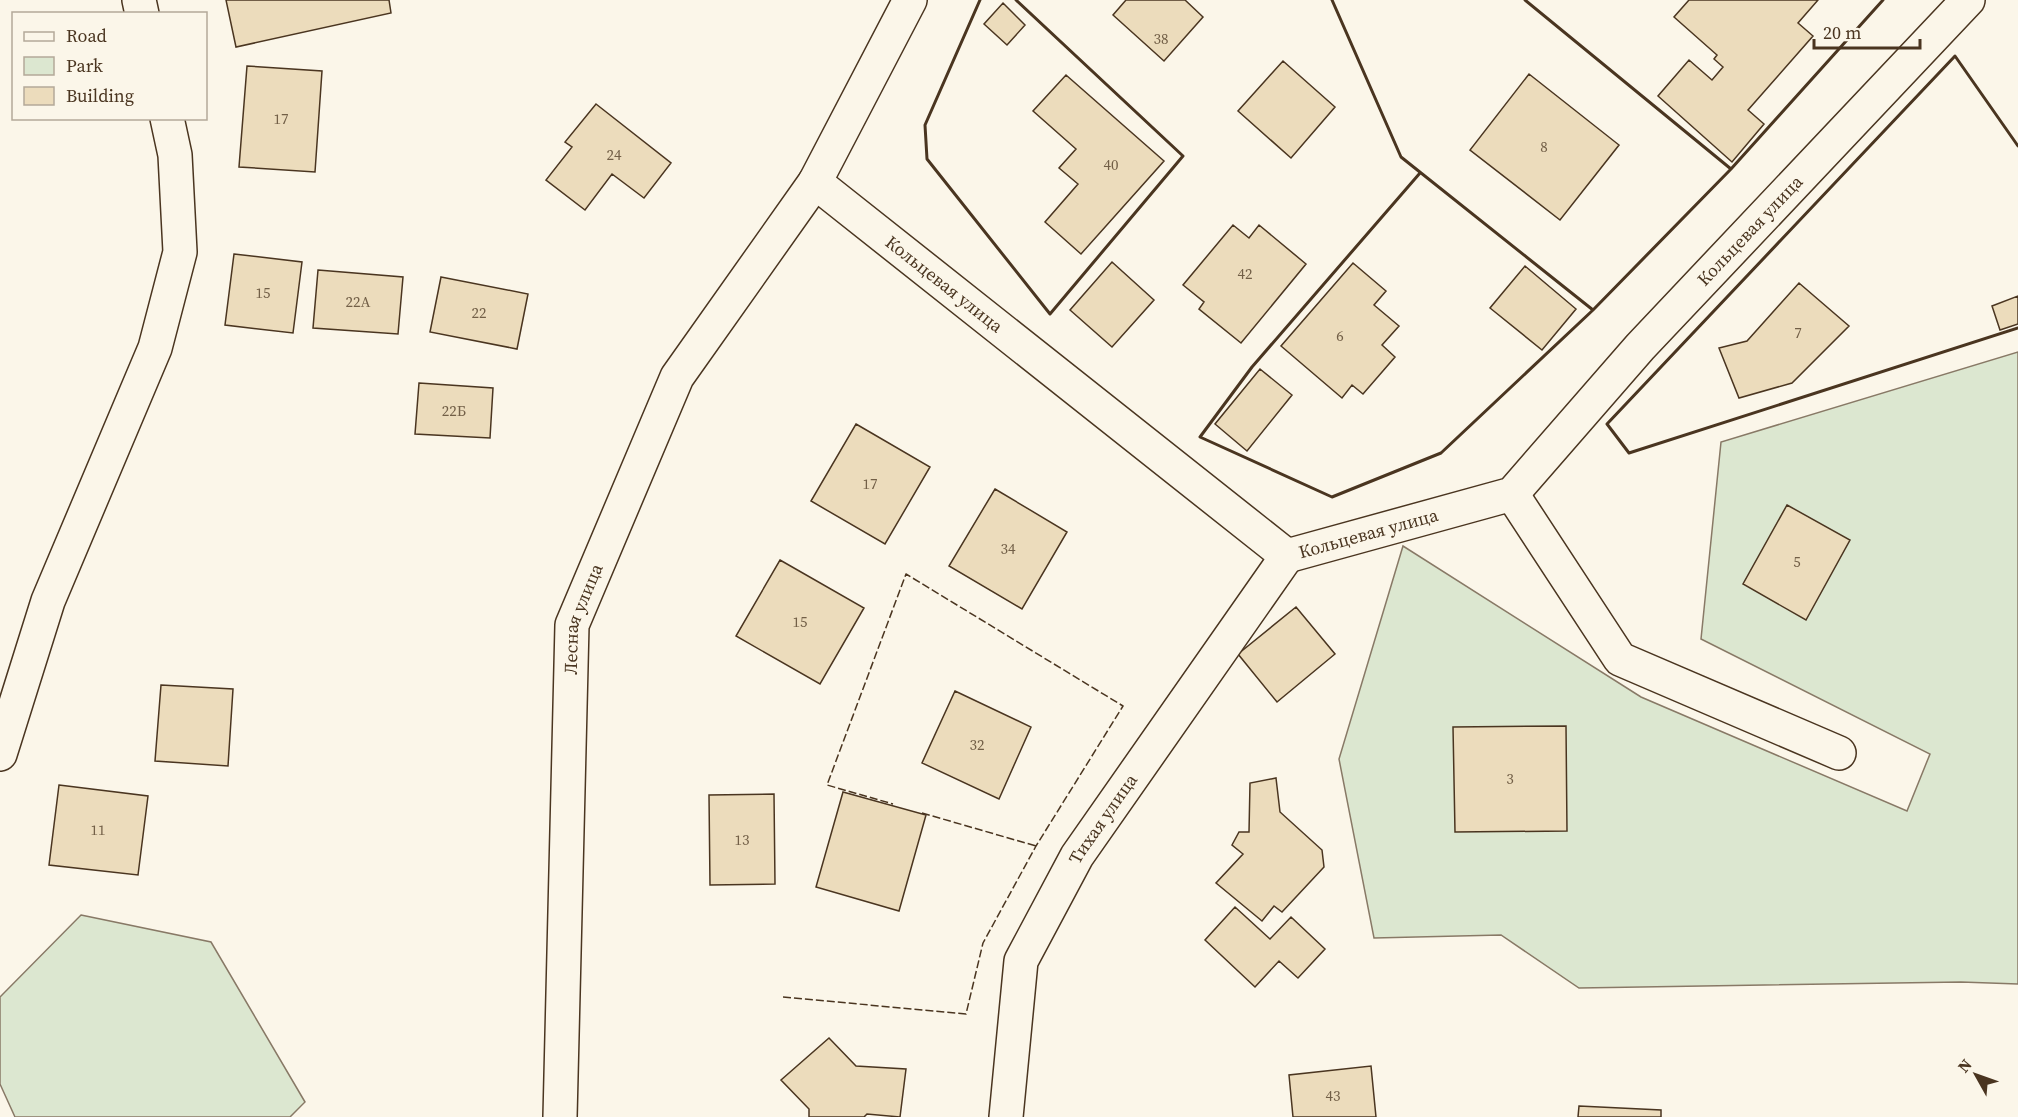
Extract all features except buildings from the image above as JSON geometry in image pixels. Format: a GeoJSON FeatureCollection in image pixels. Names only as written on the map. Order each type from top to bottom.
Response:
{"type":"FeatureCollection","features":[{"type":"Feature","properties":{"kind":"street"},"geometry":{"type":"LineString","coordinates":[[815,182],[910,0]]}},
{"type":"Feature","properties":{"kind":"street","name":"Кольцевая улица"},"geometry":{"type":"LineString","coordinates":[[815,182],[1287,556],[1512,494],[1640,347],[1968,0]]}},
{"type":"Feature","properties":{"kind":"street"},"geometry":{"type":"LineString","coordinates":[[0,754],[48,601],[155,348],[180,252],[175,155],[167,120]]}},
{"type":"Feature","properties":{"kind":"street","name":"Лесная улица"},"geometry":{"type":"LineString","coordinates":[[560,1117],[572,625],[677,377],[815,182]]}},
{"type":"Feature","properties":{"kind":"street"},"geometry":{"type":"LineString","coordinates":[[1512,494],[1620,659],[1839,753]]}},
{"type":"Feature","properties":{"kind":"street","name":"Тихая улица"},"geometry":{"type":"LineString","coordinates":[[1006,1117],[1021,961],[1077,856],[1287,556]]}},
{"type":"Feature","properties":{"kind":"green space"},"geometry":{"type":"Polygon","coordinates":[[[2018,352],[2018,984],[1961,982],[1579,988],[1501,935],[1374,938],[1339,759],[1403,546],[1641,697],[1907,811],[1930,754],[1701,639],[1721,442],[2018,352]]]}},
{"type":"Feature","properties":{"kind":"green space"},"geometry":{"type":"Polygon","coordinates":[[[81,915],[211,942],[305,1102],[290,1117],[15,1117],[0,1084],[0,997],[81,915]]]}},
{"type":"Feature","properties":{"kind":"fence"},"geometry":{"type":"LineString","coordinates":[[783,997],[966,1014],[983,943],[1036,846],[1123,706],[906,574],[827,785],[893,804]]}},
{"type":"Feature","properties":{"kind":"fence"},"geometry":{"type":"LineString","coordinates":[[922,813],[1036,846]]}},
{"type":"Feature","properties":{"kind":"wall"},"geometry":{"type":"LineString","coordinates":[[980,0],[925,125],[927,159],[1050,314],[1183,156],[1016,0]]}},
{"type":"Feature","properties":{"kind":"wall"},"geometry":{"type":"LineString","coordinates":[[1332,0],[1401,157],[1593,310],[1731,169],[1525,0]]}},
{"type":"Feature","properties":{"kind":"wall"},"geometry":{"type":"LineString","coordinates":[[1731,169],[1883,0]]}},
{"type":"Feature","properties":{"kind":"wall"},"geometry":{"type":"LineString","coordinates":[[2018,146],[1955,56],[1607,424],[1629,453],[2018,328]]}},
{"type":"Feature","properties":{"kind":"wall"},"geometry":{"type":"LineString","coordinates":[[1420,173],[1252,367],[1200,437],[1332,497],[1441,453],[1593,310]]}}]}
